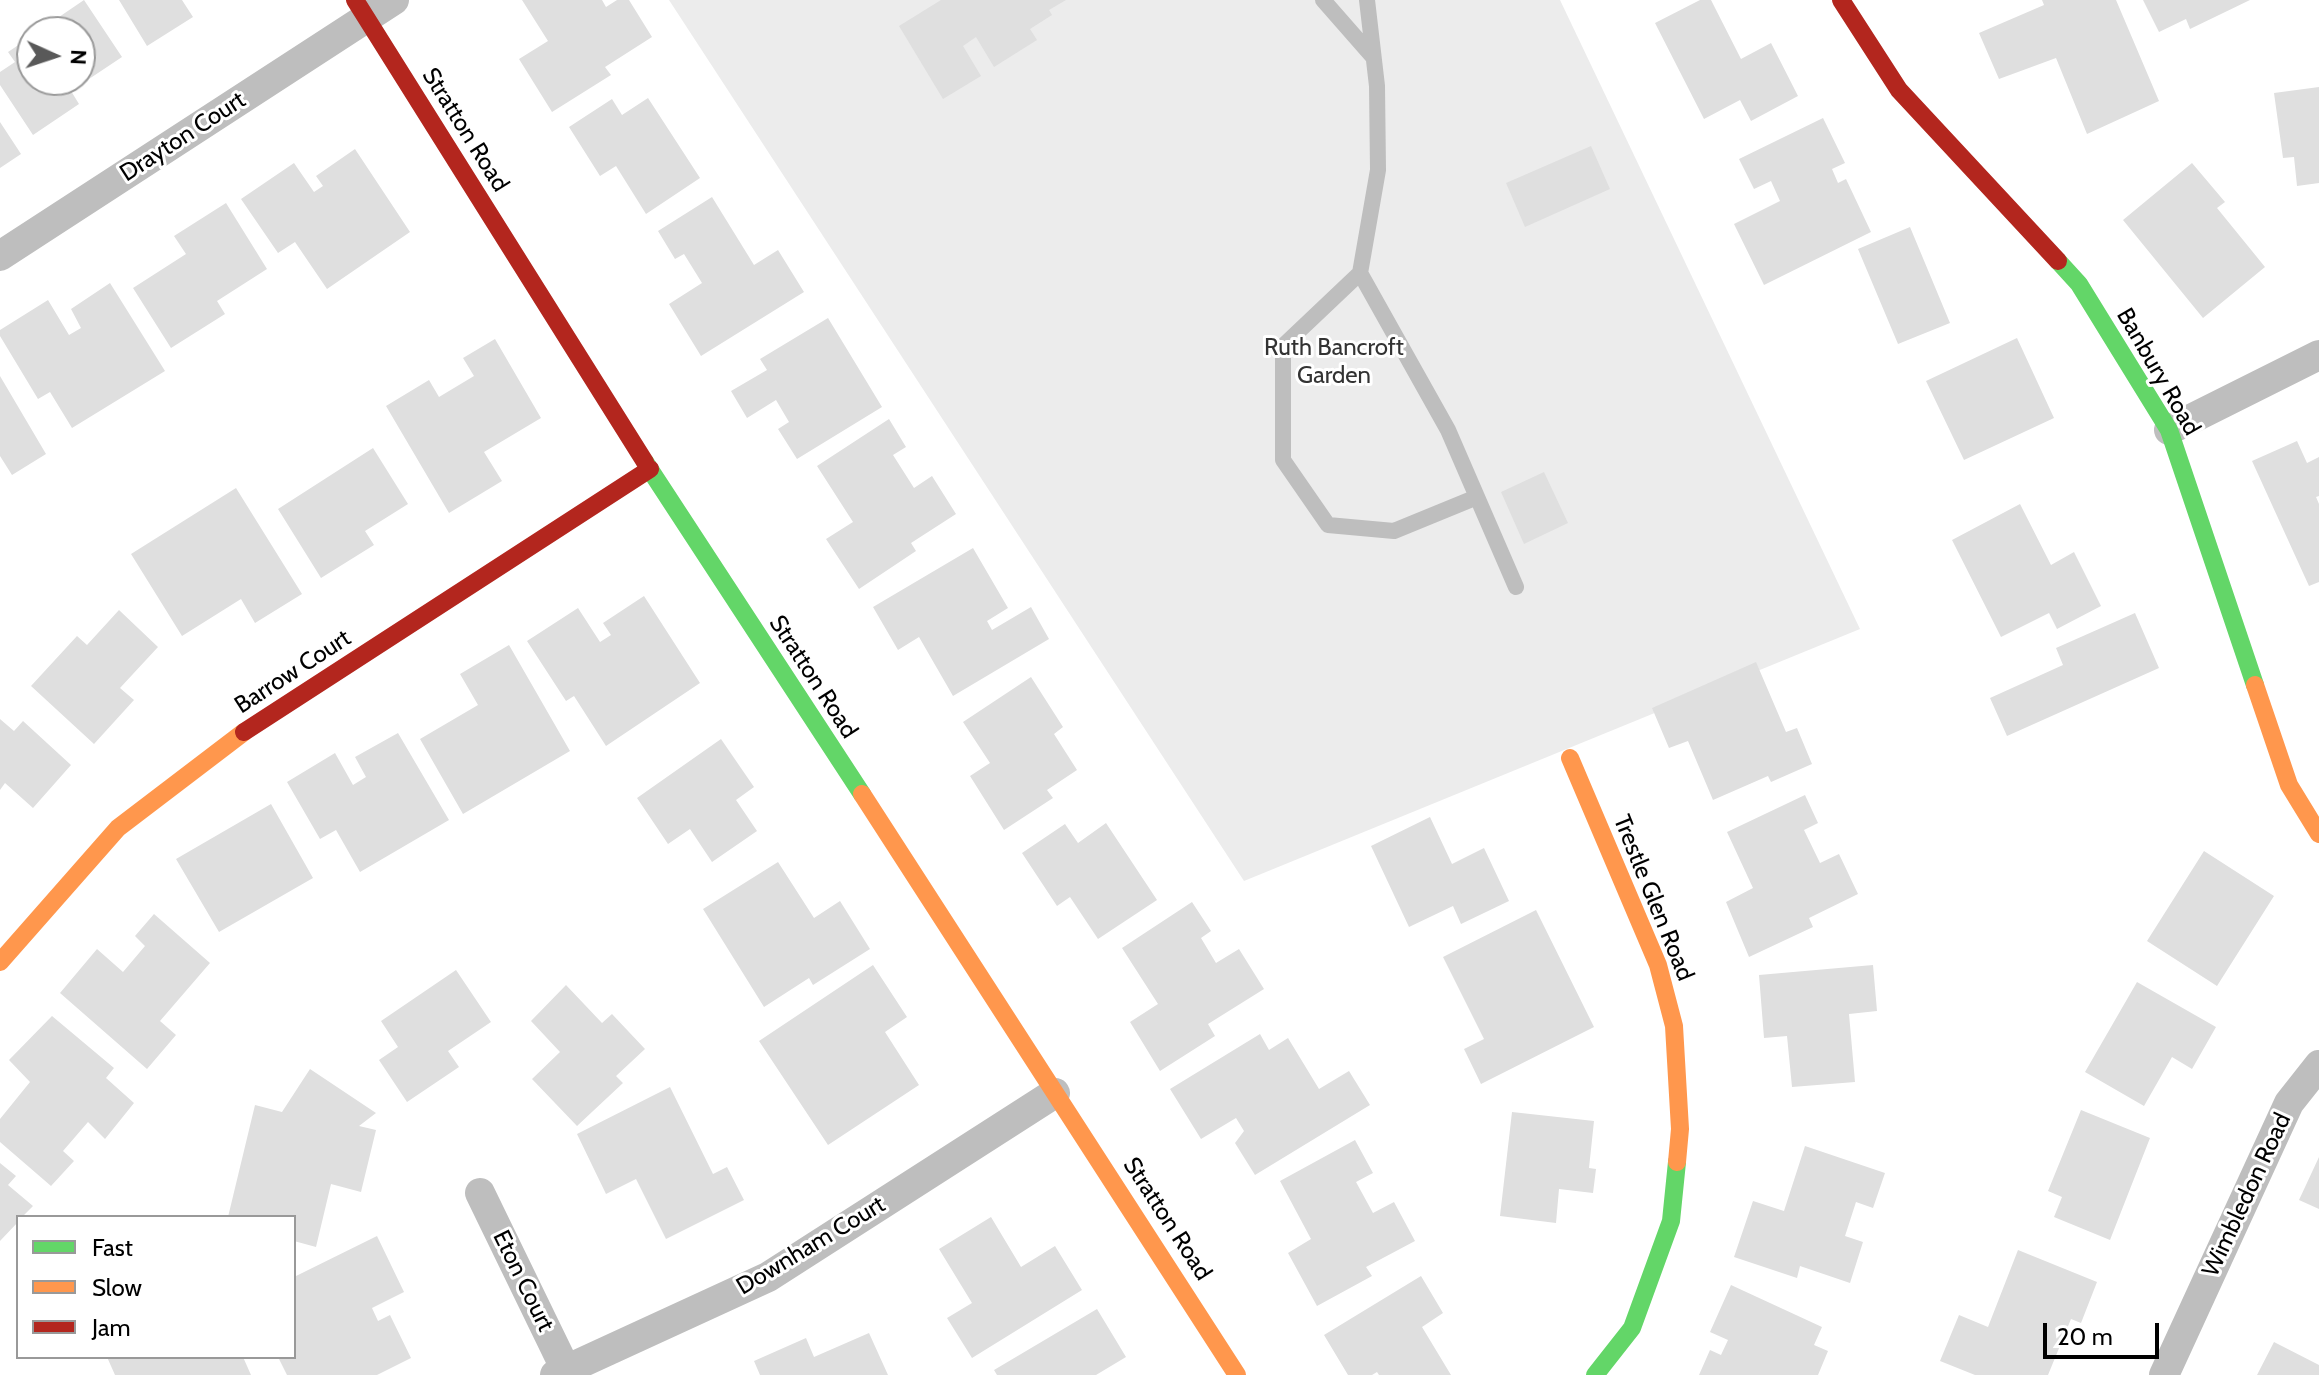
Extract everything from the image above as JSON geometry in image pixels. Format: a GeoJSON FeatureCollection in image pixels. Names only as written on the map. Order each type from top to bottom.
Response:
{"type":"FeatureCollection","features":[{"type":"Feature","properties":{"kind":"street","name":"Drayton Court"},"geometry":{"type":"LineString","coordinates":[[0,256],[361,9],[394,0]]}},
{"type":"Feature","properties":{"kind":"street","name":"Banbury Road"},"geometry":{"type":"LineString","coordinates":[[1853,4],[1899,90],[2079,284],[2169,430],[2289,785],[2319,834]]}},
{"type":"Feature","properties":{"kind":"street","name":"Stratton Road"},"geometry":{"type":"LineString","coordinates":[[361,9],[650,469],[1237,1375]]}},
{"type":"Feature","properties":{"kind":"street"},"geometry":{"type":"LineString","coordinates":[[2169,430],[2319,355]]}},
{"type":"Feature","properties":{"kind":"street","name":"Barrow Court"},"geometry":{"type":"LineString","coordinates":[[0,962],[118,828],[165,792],[249,729],[650,469]]}},
{"type":"Feature","properties":{"kind":"street","name":"Trestle Glen Road"},"geometry":{"type":"LineString","coordinates":[[1570,758],[1658,965],[1674,1026],[1680,1129],[1671,1221],[1632,1328],[1595,1375]]}},
{"type":"Feature","properties":{"kind":"street","name":"Wimbledon Road"},"geometry":{"type":"LineString","coordinates":[[2164,1375],[2289,1103],[2319,1065]]}},
{"type":"Feature","properties":{"kind":"street","name":"Downham Court"},"geometry":{"type":"LineString","coordinates":[[560,1372],[768,1277],[1055,1093]]}},
{"type":"Feature","properties":{"kind":"street","name":"Eton Court"},"geometry":{"type":"LineString","coordinates":[[480,1193],[560,1372]]}},
{"type":"Feature","properties":{"kind":"lane"},"geometry":{"type":"LineString","coordinates":[[1323,0],[1373,57]]}},
{"type":"Feature","properties":{"kind":"lane"},"geometry":{"type":"LineString","coordinates":[[1367,0],[1377,86],[1378,170],[1360,273],[1283,346],[1283,460],[1328,525],[1394,531],[1477,497]]}},
{"type":"Feature","properties":{"kind":"lane"},"geometry":{"type":"LineString","coordinates":[[1360,273],[1448,430],[1516,587]]}},
{"type":"Feature","properties":{"kind":"green space","name":"Ruth Bancroft Garden"},"geometry":{"type":"Polygon","coordinates":[[[669,0],[1560,0],[1860,629],[1244,881],[669,0]]]}},
{"type":"Feature","properties":{"kind":"building"},"geometry":{"type":"Polygon","coordinates":[[[84,0],[95,16],[60,16],[84,0]]]}},
{"type":"Feature","properties":{"kind":"building"},"geometry":{"type":"Polygon","coordinates":[[[119,0],[182,0],[193,17],[147,46],[119,0]]]}},
{"type":"Feature","properties":{"kind":"building"},"geometry":{"type":"Polygon","coordinates":[[[522,0],[602,0],[606,7],[617,0],[629,0],[652,37],[605,67],[611,75],[552,112],[519,59],[548,41],[522,0]]]}},
{"type":"Feature","properties":{"kind":"building"},"geometry":{"type":"Polygon","coordinates":[[[941,0],[1066,0],[1049,10],[1052,15],[1030,29],[1037,40],[994,67],[976,37],[963,46],[981,76],[943,99],[899,26],[941,0]]]}},
{"type":"Feature","properties":{"kind":"building"},"geometry":{"type":"Polygon","coordinates":[[[1700,0],[1711,0],[1741,59],[1771,43],[1798,96],[1751,121],[1740,100],[1704,119],[1655,23],[1700,0]]]}},
{"type":"Feature","properties":{"kind":"building"},"geometry":{"type":"Polygon","coordinates":[[[2042,0],[2116,0],[2159,101],[2087,134],[2056,58],[1999,79],[1979,33],[2044,5],[2042,0]]]}},
{"type":"Feature","properties":{"kind":"building"},"geometry":{"type":"Polygon","coordinates":[[[2143,0],[2250,0],[2190,29],[2186,19],[2159,32],[2143,0]]]}},
{"type":"Feature","properties":{"kind":"building"},"geometry":{"type":"Polygon","coordinates":[[[96,18],[122,57],[96,74],[96,18]]]}},
{"type":"Feature","properties":{"kind":"building"},"geometry":{"type":"Polygon","coordinates":[[[16,47],[16,96],[74,96],[79,104],[33,135],[0,85],[0,72],[15,62],[8,52],[16,47]]]}},
{"type":"Feature","properties":{"kind":"building"},"geometry":{"type":"Polygon","coordinates":[[[2319,87],[2319,183],[2297,186],[2294,157],[2283,158],[2274,93],[2319,87]]]}},
{"type":"Feature","properties":{"kind":"building"},"geometry":{"type":"Polygon","coordinates":[[[648,98],[700,178],[646,214],[616,166],[600,176],[569,127],[612,99],[622,115],[648,98]]]}},
{"type":"Feature","properties":{"kind":"building"},"geometry":{"type":"Polygon","coordinates":[[[1823,118],[1845,163],[1832,169],[1838,183],[1846,179],[1871,232],[1764,285],[1734,224],[1780,201],[1771,181],[1754,189],[1739,159],[1823,118]]]}},
{"type":"Feature","properties":{"kind":"building"},"geometry":{"type":"Polygon","coordinates":[[[0,122],[21,154],[0,168],[0,122]]]}},
{"type":"Feature","properties":{"kind":"building"},"geometry":{"type":"Polygon","coordinates":[[[1591,146],[1610,189],[1525,227],[1506,183],[1591,146]]]}},
{"type":"Feature","properties":{"kind":"building"},"geometry":{"type":"Polygon","coordinates":[[[355,149],[410,232],[327,289],[295,242],[278,253],[241,199],[294,163],[314,192],[323,186],[316,176],[355,149]]]}},
{"type":"Feature","properties":{"kind":"building"},"geometry":{"type":"Polygon","coordinates":[[[2192,163],[2225,202],[2217,208],[2265,267],[2203,318],[2123,220],[2192,163]]]}},
{"type":"Feature","properties":{"kind":"building"},"geometry":{"type":"Polygon","coordinates":[[[712,197],[754,265],[778,250],[804,292],[701,356],[669,304],[702,283],[684,254],[675,259],[658,231],[712,197]]]}},
{"type":"Feature","properties":{"kind":"building"},"geometry":{"type":"Polygon","coordinates":[[[226,203],[267,269],[217,301],[225,314],[171,348],[133,288],[186,254],[174,236],[226,203]]]}},
{"type":"Feature","properties":{"kind":"building"},"geometry":{"type":"Polygon","coordinates":[[[1910,227],[1950,323],[1898,344],[1858,249],[1910,227]]]}},
{"type":"Feature","properties":{"kind":"building"},"geometry":{"type":"Polygon","coordinates":[[[110,283],[165,371],[72,428],[50,392],[38,399],[0,336],[0,330],[48,300],[69,335],[81,328],[71,309],[110,283]]]}},
{"type":"Feature","properties":{"kind":"building"},"geometry":{"type":"Polygon","coordinates":[[[828,318],[882,407],[797,459],[778,429],[789,422],[776,400],[747,418],[731,391],[767,370],[760,359],[828,318]]]}},
{"type":"Feature","properties":{"kind":"building"},"geometry":{"type":"Polygon","coordinates":[[[2017,338],[2054,418],[1964,460],[1926,381],[2017,338]]]}},
{"type":"Feature","properties":{"kind":"building"},"geometry":{"type":"Polygon","coordinates":[[[495,339],[541,418],[484,452],[502,481],[449,513],[386,406],[429,380],[439,397],[474,376],[463,358],[495,339]]]}},
{"type":"Feature","properties":{"kind":"building"},"geometry":{"type":"Polygon","coordinates":[[[0,376],[46,454],[12,475],[0,456],[0,376]]]}},
{"type":"Feature","properties":{"kind":"building"},"geometry":{"type":"Polygon","coordinates":[[[889,419],[906,447],[893,455],[914,488],[932,476],[956,514],[911,543],[916,551],[859,589],[826,539],[853,522],[817,466],[889,419]]]}},
{"type":"Feature","properties":{"kind":"building"},"geometry":{"type":"Polygon","coordinates":[[[2297,441],[2307,463],[2319,457],[2319,496],[2316,497],[2319,504],[2319,582],[2309,586],[2252,461],[2297,441]]]}},
{"type":"Feature","properties":{"kind":"building"},"geometry":{"type":"Polygon","coordinates":[[[373,448],[408,504],[365,531],[374,545],[321,578],[278,509],[373,448]]]}},
{"type":"Feature","properties":{"kind":"building"},"geometry":{"type":"Polygon","coordinates":[[[1544,472],[1568,523],[1524,544],[1501,492],[1544,472]]]}},
{"type":"Feature","properties":{"kind":"building"},"geometry":{"type":"Polygon","coordinates":[[[236,488],[302,594],[255,623],[241,599],[182,636],[131,554],[236,488]]]}},
{"type":"Feature","properties":{"kind":"building"},"geometry":{"type":"Polygon","coordinates":[[[2020,504],[2051,565],[2074,552],[2101,606],[2057,629],[2049,613],[2001,637],[1952,540],[2020,504]]]}},
{"type":"Feature","properties":{"kind":"building"},"geometry":{"type":"Polygon","coordinates":[[[973,548],[1008,608],[987,621],[992,630],[1031,607],[1049,639],[953,696],[919,637],[898,650],[873,607],[973,548]]]}},
{"type":"Feature","properties":{"kind":"building"},"geometry":{"type":"Polygon","coordinates":[[[644,596],[700,683],[606,746],[574,696],[566,701],[527,641],[578,608],[600,642],[611,635],[603,623],[644,596]]]}},
{"type":"Feature","properties":{"kind":"building"},"geometry":{"type":"Polygon","coordinates":[[[119,610],[158,647],[120,688],[134,700],[94,744],[31,686],[77,636],[87,645],[119,610]]]}},
{"type":"Feature","properties":{"kind":"building"},"geometry":{"type":"Polygon","coordinates":[[[2135,613],[2159,668],[2007,736],[1990,698],[2063,665],[2056,648],[2135,613]]]}},
{"type":"Feature","properties":{"kind":"building"},"geometry":{"type":"Polygon","coordinates":[[[509,645],[570,751],[463,814],[420,739],[478,705],[460,674],[509,645]]]}},
{"type":"Feature","properties":{"kind":"building"},"geometry":{"type":"Polygon","coordinates":[[[1756,662],[1786,732],[1797,728],[1812,764],[1771,782],[1768,776],[1713,800],[1688,741],[1669,748],[1652,708],[1756,662]]]}},
{"type":"Feature","properties":{"kind":"building"},"geometry":{"type":"Polygon","coordinates":[[[1031,677],[1063,727],[1054,734],[1077,770],[1047,790],[1053,798],[1004,830],[970,776],[990,763],[963,722],[1031,677]]]}},
{"type":"Feature","properties":{"kind":"building"},"geometry":{"type":"Polygon","coordinates":[[[0,719],[14,731],[23,721],[71,765],[33,808],[5,783],[0,790],[0,719]]]}},
{"type":"Feature","properties":{"kind":"building"},"geometry":{"type":"Polygon","coordinates":[[[398,733],[449,820],[360,872],[336,830],[320,839],[287,782],[335,753],[353,785],[366,777],[355,757],[398,733]]]}},
{"type":"Feature","properties":{"kind":"building"},"geometry":{"type":"Polygon","coordinates":[[[721,739],[754,787],[736,800],[757,831],[712,862],[690,829],[668,844],[637,798],[721,739]]]}},
{"type":"Feature","properties":{"kind":"building"},"geometry":{"type":"Polygon","coordinates":[[[1805,795],[1818,823],[1804,830],[1820,863],[1839,854],[1858,894],[1809,918],[1813,927],[1749,957],[1726,902],[1753,888],[1727,832],[1805,795]]]}},
{"type":"Feature","properties":{"kind":"building"},"geometry":{"type":"Polygon","coordinates":[[[271,804],[313,878],[219,932],[176,859],[271,804]]]}},
{"type":"Feature","properties":{"kind":"building"},"geometry":{"type":"Polygon","coordinates":[[[1430,817],[1452,864],[1484,848],[1509,901],[1461,924],[1453,906],[1409,927],[1371,846],[1430,817]]]}},
{"type":"Feature","properties":{"kind":"building"},"geometry":{"type":"Polygon","coordinates":[[[1106,823],[1157,900],[1098,939],[1070,897],[1057,906],[1022,853],[1065,824],[1078,843],[1106,823]]]}},
{"type":"Feature","properties":{"kind":"building"},"geometry":{"type":"Polygon","coordinates":[[[2204,851],[2274,896],[2217,986],[2147,941],[2204,851]]]}},
{"type":"Feature","properties":{"kind":"building"},"geometry":{"type":"Polygon","coordinates":[[[778,862],[814,918],[840,901],[870,949],[813,985],[809,978],[764,1007],[703,909],[778,862]]]}},
{"type":"Feature","properties":{"kind":"building"},"geometry":{"type":"Polygon","coordinates":[[[1192,902],[1211,931],[1201,938],[1216,963],[1239,949],[1264,989],[1208,1024],[1215,1036],[1160,1071],[1130,1022],[1158,1004],[1122,948],[1192,902]]]}},
{"type":"Feature","properties":{"kind":"building"},"geometry":{"type":"Polygon","coordinates":[[[1536,910],[1594,1027],[1481,1084],[1464,1049],[1484,1039],[1443,957],[1536,910]]]}},
{"type":"Feature","properties":{"kind":"building"},"geometry":{"type":"Polygon","coordinates":[[[154,914],[210,963],[160,1021],[176,1035],[147,1069],[60,993],[97,949],[123,972],[145,946],[135,936],[154,914]]]}},
{"type":"Feature","properties":{"kind":"building"},"geometry":{"type":"Polygon","coordinates":[[[873,965],[907,1017],[885,1032],[919,1085],[828,1145],[759,1041],[873,965]]]}},
{"type":"Feature","properties":{"kind":"building"},"geometry":{"type":"Polygon","coordinates":[[[1873,965],[1877,1011],[1849,1014],[1855,1082],[1792,1087],[1787,1036],[1764,1038],[1759,975],[1873,965]]]}},
{"type":"Feature","properties":{"kind":"building"},"geometry":{"type":"Polygon","coordinates":[[[456,970],[491,1022],[448,1051],[459,1067],[407,1102],[379,1060],[398,1047],[381,1021],[456,970]]]}},
{"type":"Feature","properties":{"kind":"building"},"geometry":{"type":"Polygon","coordinates":[[[2137,982],[2216,1027],[2192,1069],[2172,1057],[2144,1106],[2085,1072],[2137,982]]]}},
{"type":"Feature","properties":{"kind":"building"},"geometry":{"type":"Polygon","coordinates":[[[566,985],[602,1023],[612,1014],[645,1049],[616,1076],[623,1083],[577,1126],[532,1079],[560,1052],[531,1021],[566,985]]]}},
{"type":"Feature","properties":{"kind":"building"},"geometry":{"type":"Polygon","coordinates":[[[52,1016],[114,1068],[106,1078],[134,1103],[105,1139],[88,1122],[63,1151],[74,1161],[51,1186],[0,1142],[0,1119],[30,1082],[9,1060],[52,1016]]]}},
{"type":"Feature","properties":{"kind":"building"},"geometry":{"type":"Polygon","coordinates":[[[1260,1034],[1269,1050],[1288,1038],[1319,1089],[1349,1071],[1370,1105],[1255,1175],[1235,1143],[1244,1131],[1236,1118],[1201,1139],[1170,1089],[1260,1034]]]}},
{"type":"Feature","properties":{"kind":"building"},"geometry":{"type":"Polygon","coordinates":[[[310,1069],[376,1113],[359,1126],[376,1130],[361,1192],[331,1184],[316,1247],[296,1242],[296,1215],[228,1215],[255,1105],[282,1112],[310,1069]]]}},
{"type":"Feature","properties":{"kind":"building"},"geometry":{"type":"Polygon","coordinates":[[[670,1087],[713,1174],[727,1167],[744,1200],[666,1239],[636,1179],[606,1194],[577,1134],[670,1087]]]}},
{"type":"Feature","properties":{"kind":"building"},"geometry":{"type":"Polygon","coordinates":[[[2081,1110],[2150,1138],[2110,1240],[2054,1217],[2062,1197],[2048,1191],[2081,1110]]]}},
{"type":"Feature","properties":{"kind":"building"},"geometry":{"type":"Polygon","coordinates":[[[1512,1112],[1594,1121],[1589,1168],[1596,1169],[1593,1193],[1559,1189],[1556,1223],[1500,1216],[1512,1112]]]}},
{"type":"Feature","properties":{"kind":"building"},"geometry":{"type":"Polygon","coordinates":[[[1355,1140],[1373,1173],[1356,1182],[1373,1213],[1394,1202],[1415,1241],[1366,1267],[1372,1276],[1317,1306],[1288,1253],[1311,1239],[1280,1181],[1355,1140]]]}},
{"type":"Feature","properties":{"kind":"building"},"geometry":{"type":"Polygon","coordinates":[[[1805,1146],[1885,1173],[1873,1208],[1856,1202],[1845,1236],[1863,1242],[1850,1283],[1800,1266],[1797,1278],[1734,1257],[1753,1201],[1784,1211],[1805,1146]]]}},
{"type":"Feature","properties":{"kind":"building"},"geometry":{"type":"Polygon","coordinates":[[[2319,1157],[2319,1209],[2299,1200],[2319,1157]]]}},
{"type":"Feature","properties":{"kind":"building"},"geometry":{"type":"Polygon","coordinates":[[[0,1163],[16,1176],[8,1185],[33,1206],[24,1215],[16,1215],[16,1224],[0,1241],[0,1163]]]}},
{"type":"Feature","properties":{"kind":"building"},"geometry":{"type":"Polygon","coordinates":[[[991,1217],[1021,1267],[1055,1246],[1082,1290],[972,1358],[947,1318],[972,1303],[939,1249],[991,1217]]]}},
{"type":"Feature","properties":{"kind":"building"},"geometry":{"type":"Polygon","coordinates":[[[377,1236],[404,1292],[372,1308],[378,1321],[390,1315],[411,1358],[377,1375],[287,1375],[279,1359],[296,1359],[296,1276],[377,1236]]]}},
{"type":"Feature","properties":{"kind":"building"},"geometry":{"type":"Polygon","coordinates":[[[2018,1250],[2097,1282],[2081,1323],[2071,1319],[2048,1375],[1975,1375],[1940,1361],[1959,1315],[1988,1327],[2018,1250]]]}},
{"type":"Feature","properties":{"kind":"building"},"geometry":{"type":"Polygon","coordinates":[[[1421,1276],[1443,1313],[1422,1327],[1451,1375],[1379,1375],[1377,1372],[1372,1375],[1348,1375],[1324,1335],[1421,1276]]]}},
{"type":"Feature","properties":{"kind":"building"},"geometry":{"type":"Polygon","coordinates":[[[1731,1285],[1822,1327],[1814,1345],[1828,1351],[1818,1375],[1699,1375],[1710,1350],[1721,1355],[1728,1340],[1710,1332],[1731,1285]]]}},
{"type":"Feature","properties":{"kind":"building"},"geometry":{"type":"Polygon","coordinates":[[[1097,1309],[1126,1357],[1096,1375],[997,1375],[994,1370],[1097,1309]]]}},
{"type":"Feature","properties":{"kind":"building"},"geometry":{"type":"Polygon","coordinates":[[[869,1333],[888,1375],[760,1375],[754,1361],[806,1338],[814,1357],[869,1333]]]}},
{"type":"Feature","properties":{"kind":"building"},"geometry":{"type":"Polygon","coordinates":[[[2274,1342],[2319,1365],[2319,1375],[2257,1375],[2274,1342]]]}},
{"type":"Feature","properties":{"kind":"building"},"geometry":{"type":"Polygon","coordinates":[[[108,1359],[244,1359],[251,1375],[115,1375],[108,1359]]]}},
{"type":"Feature","properties":{"kind":"traffic: fast"},"geometry":{"type":"LineString","coordinates":[[2058,261],[2079,284],[2169,430],[2255,685]]}},
{"type":"Feature","properties":{"kind":"traffic: fast"},"geometry":{"type":"LineString","coordinates":[[645,462],[862,794]]}},
{"type":"Feature","properties":{"kind":"traffic: fast"},"geometry":{"type":"LineString","coordinates":[[1595,1375],[1632,1328],[1671,1221],[1677,1162]]}},
{"type":"Feature","properties":{"kind":"traffic: slow"},"geometry":{"type":"LineString","coordinates":[[2255,685],[2289,785],[2319,834]]}},
{"type":"Feature","properties":{"kind":"traffic: slow"},"geometry":{"type":"LineString","coordinates":[[0,962],[118,828],[244,732]]}},
{"type":"Feature","properties":{"kind":"traffic: slow"},"geometry":{"type":"LineString","coordinates":[[1570,758],[1658,965],[1674,1026],[1680,1129],[1677,1162]]}},
{"type":"Feature","properties":{"kind":"traffic: slow"},"geometry":{"type":"LineString","coordinates":[[862,794],[1237,1375]]}},
{"type":"Feature","properties":{"kind":"traffic: jam"},"geometry":{"type":"LineString","coordinates":[[355,0],[645,462]]}},
{"type":"Feature","properties":{"kind":"traffic: jam"},"geometry":{"type":"LineString","coordinates":[[1841,0],[1899,90],[2058,261]]}},
{"type":"Feature","properties":{"kind":"traffic: jam"},"geometry":{"type":"LineString","coordinates":[[244,732],[650,469]]}}]}
